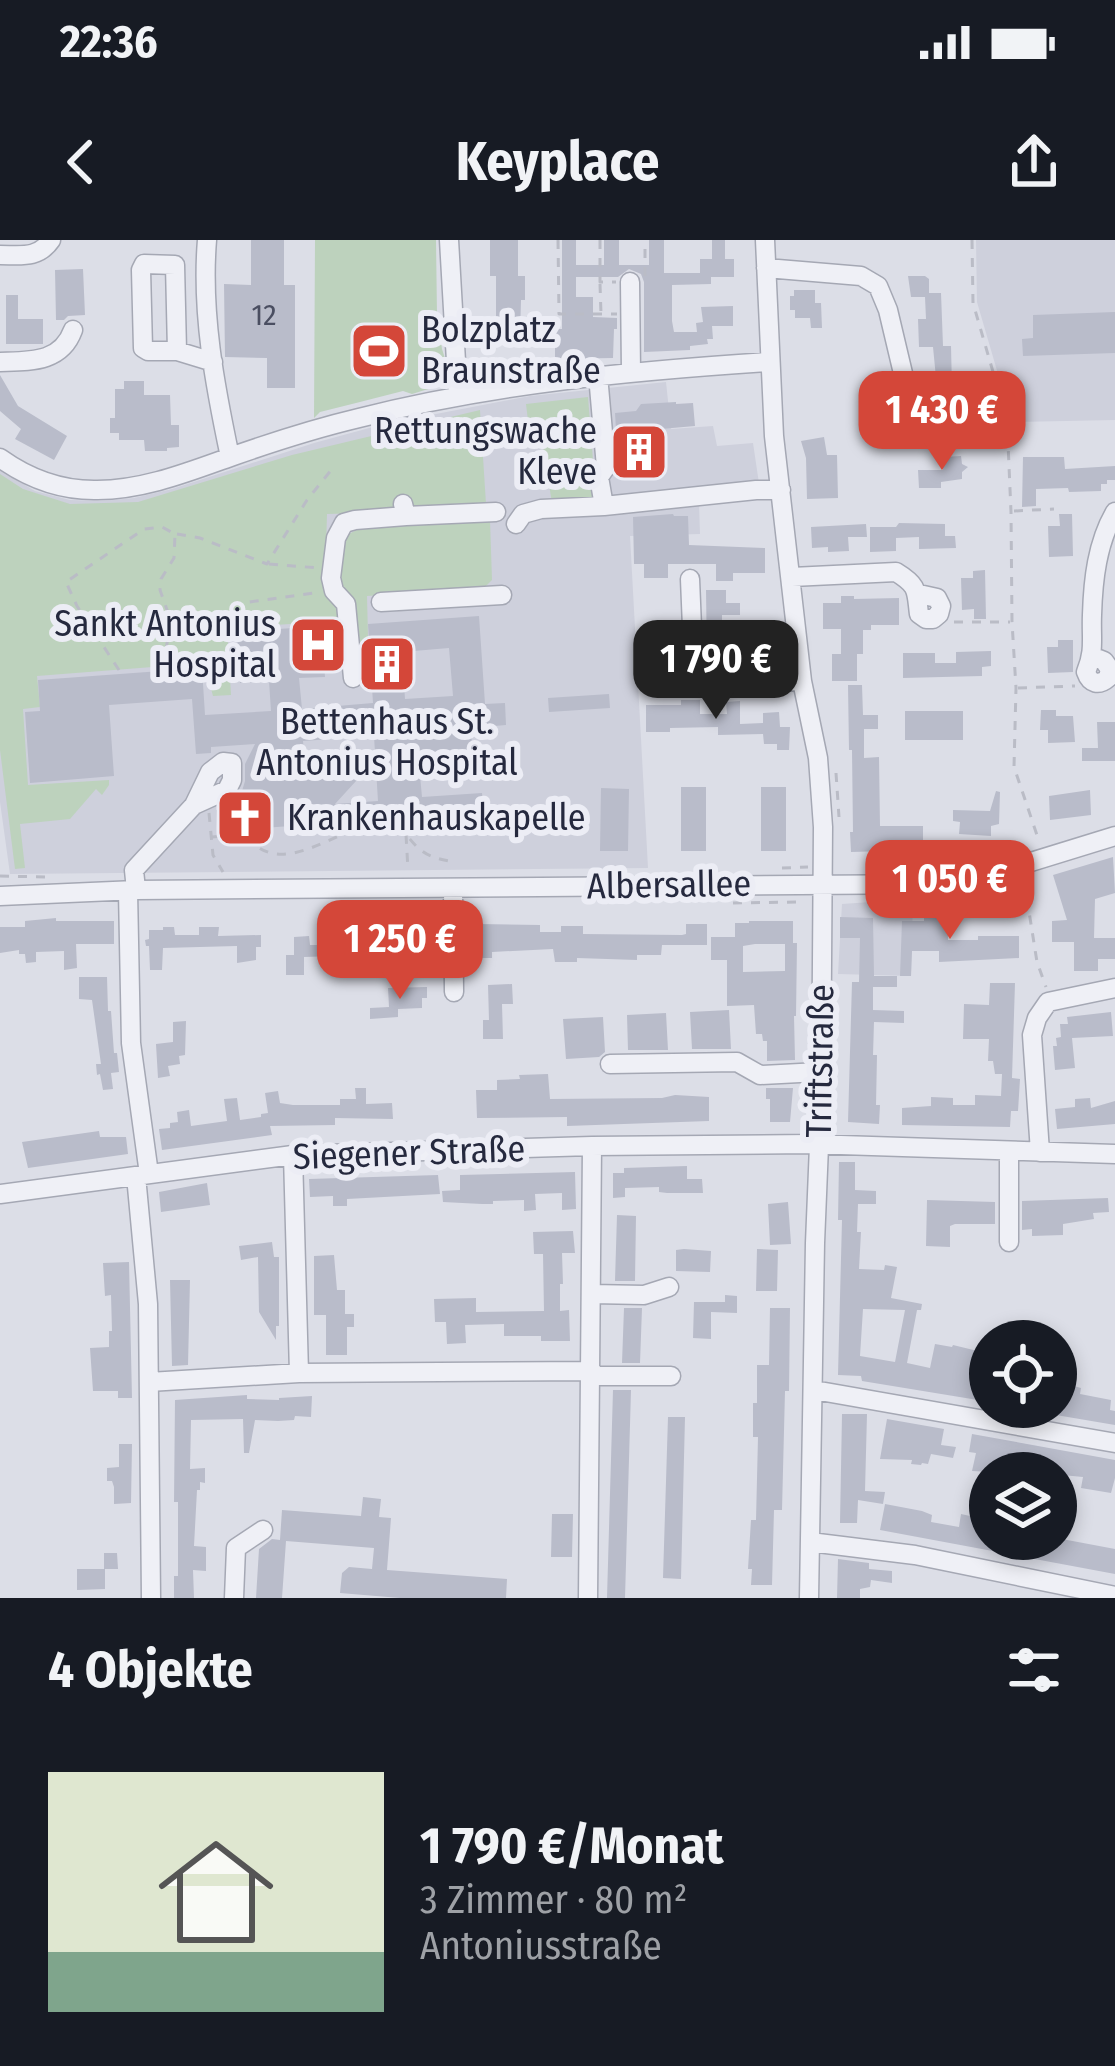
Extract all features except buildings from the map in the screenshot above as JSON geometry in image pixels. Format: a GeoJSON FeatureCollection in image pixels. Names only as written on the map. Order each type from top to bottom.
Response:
{"type":"FeatureCollection","features":[{"type":"Feature","properties":{"kind":"street"},"geometry":{"type":"LineString","coordinates":[[0,252],[22,240]]}},
{"type":"Feature","properties":{"kind":"street"},"geometry":{"type":"LineString","coordinates":[[0,252],[35,256],[51,240]]}},
{"type":"Feature","properties":{"kind":"street"},"geometry":{"type":"LineString","coordinates":[[207,240],[205,273],[213,362],[230,457]]}},
{"type":"Feature","properties":{"kind":"street"},"geometry":{"type":"LineString","coordinates":[[449,240],[458,396]]}},
{"type":"Feature","properties":{"kind":"street","name":"Triftstraße"},"geometry":{"type":"LineString","coordinates":[[765,240],[769,362],[802,681],[818,758],[824,884],[809,1598]]}},
{"type":"Feature","properties":{"kind":"street"},"geometry":{"type":"LineString","coordinates":[[178,351],[175,265],[144,264],[143,349],[178,351],[213,362]]}},
{"type":"Feature","properties":{"kind":"street"},"geometry":{"type":"LineString","coordinates":[[766,268],[860,276],[878,286],[906,386],[920,410]]}},
{"type":"Feature","properties":{"kind":"street"},"geometry":{"type":"LineString","coordinates":[[630,282],[631,372]]}},
{"type":"Feature","properties":{"kind":"street"},"geometry":{"type":"LineString","coordinates":[[0,362],[42,361],[70,340],[73,330]]}},
{"type":"Feature","properties":{"kind":"street"},"geometry":{"type":"LineString","coordinates":[[0,458],[48,484],[93,490],[135,486],[317,429],[458,396],[631,372],[769,362]]}},
{"type":"Feature","properties":{"kind":"street"},"geometry":{"type":"LineString","coordinates":[[598,376],[606,467],[599,477],[604,506]]}},
{"type":"Feature","properties":{"kind":"street"},"geometry":{"type":"LineString","coordinates":[[517,524],[523,514],[541,509],[782,490]]}},
{"type":"Feature","properties":{"kind":"street"},"geometry":{"type":"LineString","coordinates":[[353,678],[346,604],[334,591],[332,569],[336,538],[344,524],[404,510],[496,512]]}},
{"type":"Feature","properties":{"kind":"street"},"geometry":{"type":"LineString","coordinates":[[1089,679],[1086,672],[1094,657],[1096,566],[1115,512]]}},
{"type":"Feature","properties":{"kind":"street"},"geometry":{"type":"LineString","coordinates":[[792,577],[896,572],[919,594],[919,614],[926,619],[939,614]]}},
{"type":"Feature","properties":{"kind":"street"},"geometry":{"type":"LineString","coordinates":[[690,579],[698,684],[802,681]]}},
{"type":"Feature","properties":{"kind":"street"},"geometry":{"type":"LineString","coordinates":[[381,602],[502,595]]}},
{"type":"Feature","properties":{"kind":"street"},"geometry":{"type":"LineString","coordinates":[[152,1598],[143,1174],[131,1043],[132,891],[134,870],[201,802]]}},
{"type":"Feature","properties":{"kind":"street","name":"Albersallee"},"geometry":{"type":"LineString","coordinates":[[0,896],[944,884],[1115,836]]}},
{"type":"Feature","properties":{"kind":"street"},"geometry":{"type":"LineString","coordinates":[[453,888],[454,992]]}},
{"type":"Feature","properties":{"kind":"street"},"geometry":{"type":"LineString","coordinates":[[1040,1152],[1033,1035],[1037,1018],[1048,1002],[1115,988]]}},
{"type":"Feature","properties":{"kind":"street"},"geometry":{"type":"LineString","coordinates":[[610,1064],[737,1062],[760,1075],[819,1072]]}},
{"type":"Feature","properties":{"kind":"street","name":"Siegener Straße"},"geometry":{"type":"LineString","coordinates":[[0,1194],[293,1155],[820,1145],[1115,1154]]}},
{"type":"Feature","properties":{"kind":"street"},"geometry":{"type":"LineString","coordinates":[[588,1598],[592,1146]]}},
{"type":"Feature","properties":{"kind":"street"},"geometry":{"type":"LineString","coordinates":[[1009,1150],[1009,1242]]}},
{"type":"Feature","properties":{"kind":"street"},"geometry":{"type":"LineString","coordinates":[[293,1155],[299,1373]]}},
{"type":"Feature","properties":{"kind":"street"},"geometry":{"type":"LineString","coordinates":[[592,1294],[644,1295],[670,1287]]}},
{"type":"Feature","properties":{"kind":"street"},"geometry":{"type":"LineString","coordinates":[[149,1382],[299,1373],[671,1376]]}},
{"type":"Feature","properties":{"kind":"street"},"geometry":{"type":"LineString","coordinates":[[814,1390],[1115,1443]]}},
{"type":"Feature","properties":{"kind":"street"},"geometry":{"type":"LineString","coordinates":[[234,1598],[236,1548],[262,1530]]}},
{"type":"Feature","properties":{"kind":"street"},"geometry":{"type":"LineString","coordinates":[[810,1542],[915,1555],[1109,1596]]}},
{"type":"Feature","properties":{"kind":"street"},"geometry":{"type":"LineString","coordinates":[[996,1598],[1001,1575]]}},
{"type":"Feature","properties":{"kind":"path"},"geometry":{"type":"LineString","coordinates":[[558,240],[559,314],[631,314]]}},
{"type":"Feature","properties":{"kind":"path"},"geometry":{"type":"LineString","coordinates":[[972,240],[973,303],[1007,420],[1015,767],[1040,848]]}},
{"type":"Feature","properties":{"kind":"path"},"geometry":{"type":"LineString","coordinates":[[600,282],[601,314]]}},
{"type":"Feature","properties":{"kind":"path"},"geometry":{"type":"LineString","coordinates":[[920,410],[939,422],[1007,420]]}},
{"type":"Feature","properties":{"kind":"path"},"geometry":{"type":"LineString","coordinates":[[267,564],[332,469]]}},
{"type":"Feature","properties":{"kind":"path"},"geometry":{"type":"LineString","coordinates":[[1011,512],[1054,509]]}},
{"type":"Feature","properties":{"kind":"path"},"geometry":{"type":"LineString","coordinates":[[119,670],[76,606],[66,582],[144,529],[162,526],[267,564],[332,569]]}},
{"type":"Feature","properties":{"kind":"path"},"geometry":{"type":"LineString","coordinates":[[163,666],[171,621],[161,579],[174,558],[175,534]]}},
{"type":"Feature","properties":{"kind":"path"},"geometry":{"type":"LineString","coordinates":[[245,631],[242,604],[334,591]]}},
{"type":"Feature","properties":{"kind":"path"},"geometry":{"type":"LineString","coordinates":[[939,614],[953,622],[1012,622]]}},
{"type":"Feature","properties":{"kind":"path"},"geometry":{"type":"LineString","coordinates":[[1016,688],[1076,686],[1089,679]]}},
{"type":"Feature","properties":{"kind":"path"},"geometry":{"type":"LineString","coordinates":[[201,802],[213,856],[226,878]]}},
{"type":"Feature","properties":{"kind":"path"},"geometry":{"type":"LineString","coordinates":[[405,818],[408,878]]}},
{"type":"Feature","properties":{"kind":"path"},"geometry":{"type":"LineString","coordinates":[[212,837],[245,834],[254,847],[272,854],[291,853],[363,825],[387,823],[397,825],[419,850],[448,861]]}},
{"type":"Feature","properties":{"kind":"path"},"geometry":{"type":"LineString","coordinates":[[291,853],[292,890]]}},
{"type":"Feature","properties":{"kind":"path"},"geometry":{"type":"LineString","coordinates":[[1021,866],[1048,1002]]}},
{"type":"Feature","properties":{"kind":"shaded area"},"geometry":{"type":"Polygon","coordinates":[[[976,240],[1115,240],[1115,420],[1012,422],[977,302],[976,240]]]}},
{"type":"Feature","properties":{"kind":"shaded area","name":"Sankt Antonius Hospital"},"geometry":{"type":"Polygon","coordinates":[[[666,382],[671,429],[713,426],[717,446],[753,443],[761,497],[699,503],[700,534],[630,536],[648,868],[10,874],[0,802],[0,470],[35,491],[70,500],[134,498],[384,424],[530,396],[666,382]]]}},
{"type":"Feature","properties":{"kind":"shaded area"},"geometry":{"type":"Polygon","coordinates":[[[913,899],[911,976],[838,974],[842,904],[913,899]]]}},
{"type":"Feature","properties":{"kind":"green space","name":"Bolzplatz Braunstraße"},"geometry":{"type":"Polygon","coordinates":[[[315,240],[436,240],[437,315],[448,368],[436,387],[320,412],[314,418],[315,240]]]}},
{"type":"Feature","properties":{"kind":"green space"},"geometry":{"type":"Polygon","coordinates":[[[588,397],[596,498],[552,503],[540,428],[529,429],[526,404],[588,397]]]}},
{"type":"Feature","properties":{"kind":"green space"},"geometry":{"type":"Polygon","coordinates":[[[480,410],[486,504],[479,510],[327,514],[325,583],[342,608],[345,633],[327,633],[323,622],[227,628],[231,695],[213,696],[204,663],[37,676],[40,707],[23,709],[28,785],[109,780],[109,785],[102,795],[96,789],[70,819],[20,824],[25,868],[15,869],[0,750],[0,474],[23,489],[70,504],[138,502],[292,455],[480,410]]]}},
{"type":"Feature","properties":{"kind":"green space"},"geometry":{"type":"Polygon","coordinates":[[[490,520],[492,580],[484,588],[367,596],[369,676],[361,675],[338,572],[339,546],[348,535],[384,523],[490,520]]]}},
{"type":"Feature","properties":{"kind":"place","name":"Bolzplatz Braunstraße"},"geometry":{"type":"Point","coordinates":[379,351]}},
{"type":"Feature","properties":{"kind":"place","name":"Rettungswache Kleve"},"geometry":{"type":"Point","coordinates":[639,452]}},
{"type":"Feature","properties":{"kind":"place","name":"Sankt Antonius Hospital"},"geometry":{"type":"Point","coordinates":[318,645]}},
{"type":"Feature","properties":{"kind":"place","name":"Bettenhaus St. Antonius Hospital"},"geometry":{"type":"Point","coordinates":[387,664]}},
{"type":"Feature","properties":{"kind":"place","name":"Krankenhauskapelle"},"geometry":{"type":"Point","coordinates":[245,818]}}]}
